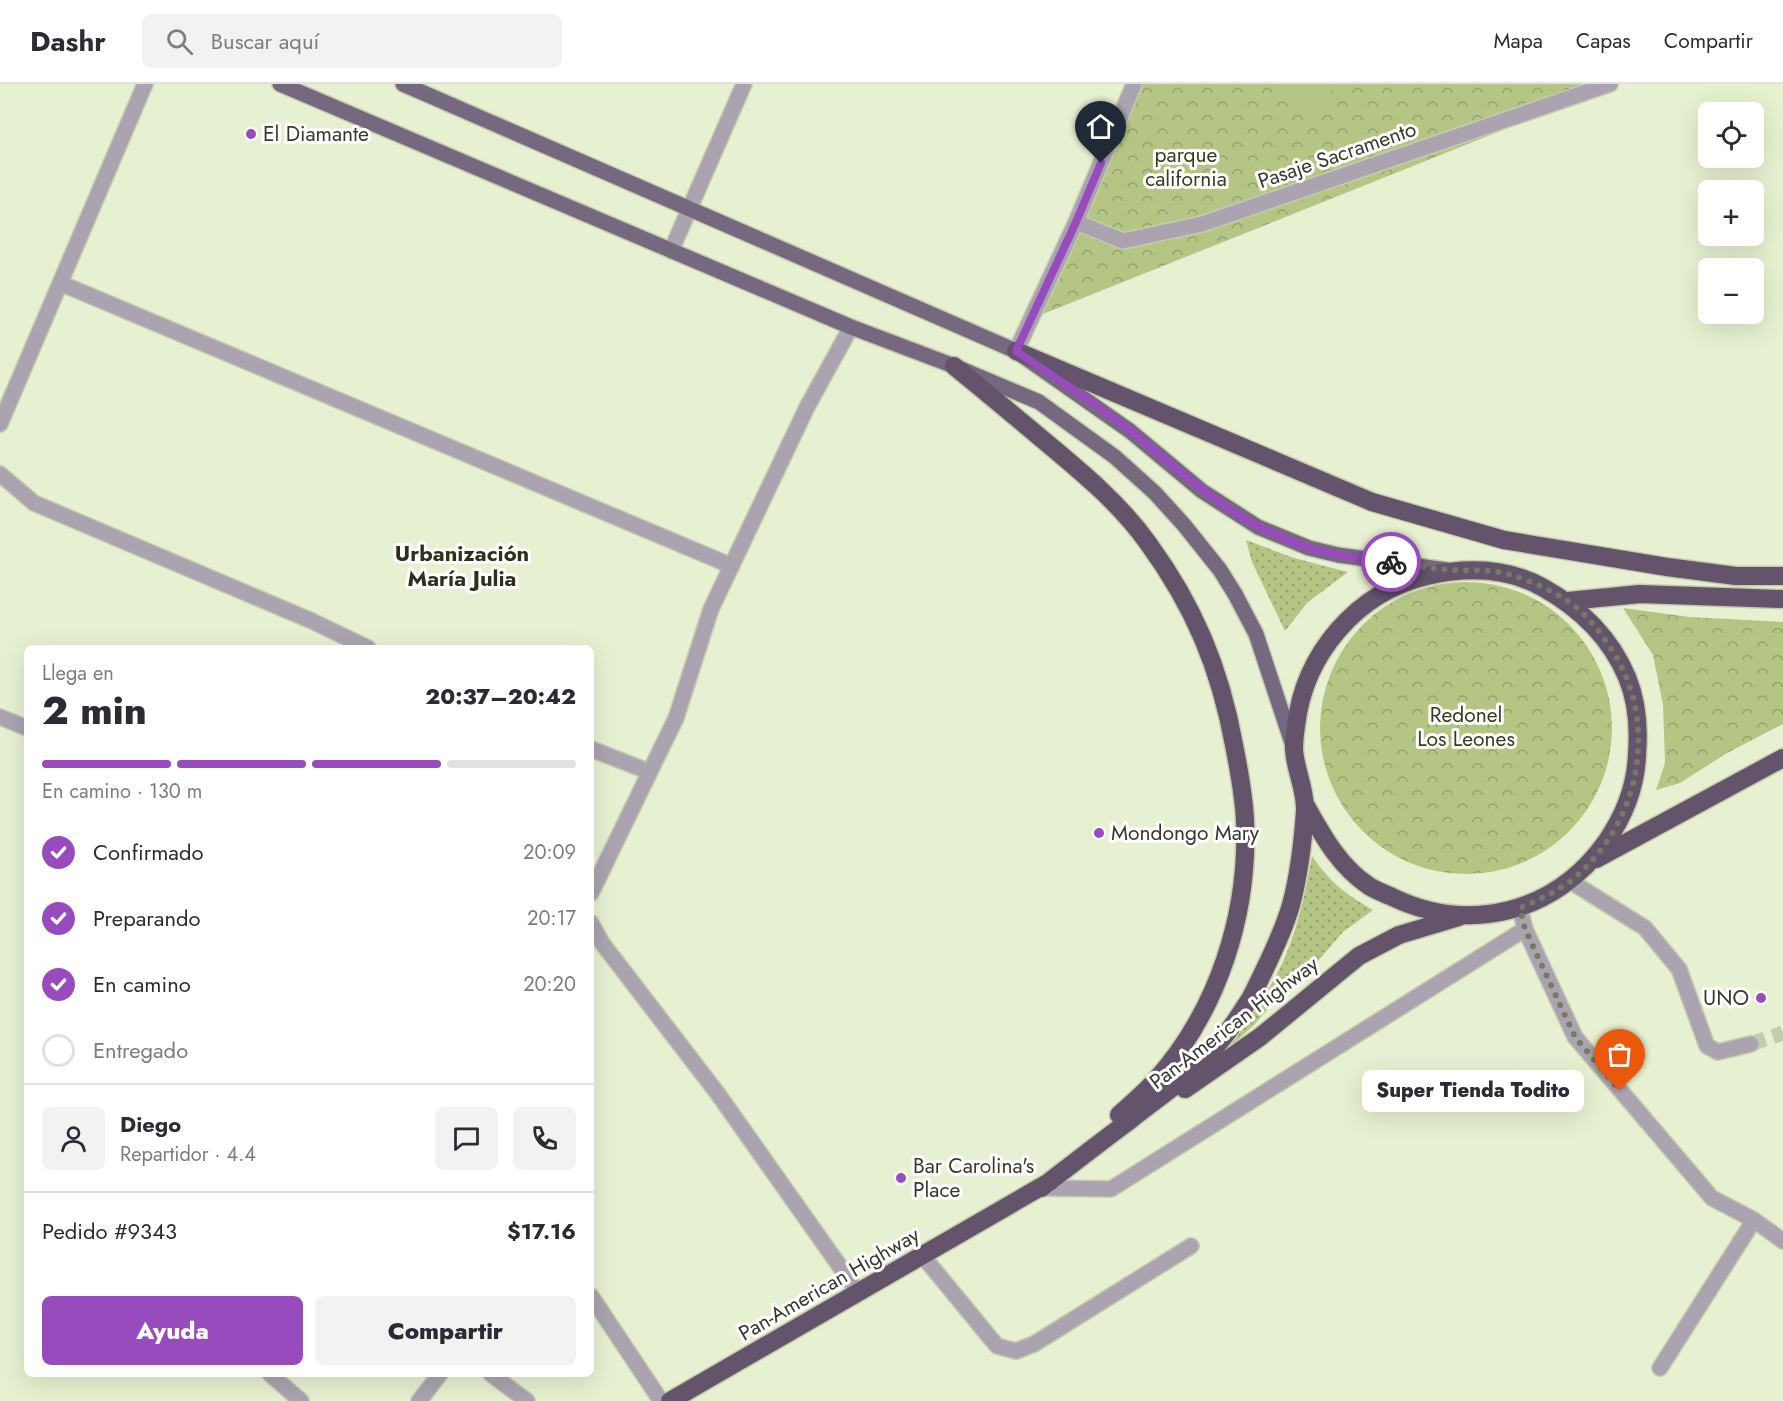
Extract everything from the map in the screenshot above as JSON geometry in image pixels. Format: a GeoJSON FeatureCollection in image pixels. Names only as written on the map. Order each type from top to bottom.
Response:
{"type":"FeatureCollection","features":[{"type":"Feature","properties":{"kind":"highway"},"geometry":{"type":"LineString","coordinates":[[1016,351],[1372,502],[1516,542],[1678,569],[1736,576],[1783,576]]}},
{"type":"Feature","properties":{"kind":"highway"},"geometry":{"type":"LineString","coordinates":[[954,366],[1084,475],[1114,503],[1149,543],[1200,628],[1212,657],[1229,716],[1245,820],[1244,884],[1234,935],[1203,1010],[1155,1081],[1041,1188]]}},
{"type":"Feature","properties":{"kind":"highway"},"geometry":{"type":"LineString","coordinates":[[1453,570],[1493,571],[1533,582],[1568,602],[1603,636],[1628,678],[1639,726],[1636,775],[1620,822],[1591,862],[1570,881],[1546,897],[1520,908],[1492,914],[1464,916],[1413,908],[1368,885],[1331,851],[1306,806],[1294,748],[1298,705],[1314,663],[1339,627],[1371,599],[1410,580],[1453,570]]}},
{"type":"Feature","properties":{"kind":"highway"},"geometry":{"type":"LineString","coordinates":[[1568,602],[1640,594],[1783,599]]}},
{"type":"Feature","properties":{"kind":"highway"},"geometry":{"type":"LineString","coordinates":[[1591,862],[1783,758]]}},
{"type":"Feature","properties":{"kind":"highway","name":"Pan-American Highway"},"geometry":{"type":"LineString","coordinates":[[1041,1188],[1187,1076],[1219,1042],[1247,1004],[1272,954],[1291,905],[1306,806]]}},
{"type":"Feature","properties":{"kind":"highway","name":"Pan-American Highway"},"geometry":{"type":"LineString","coordinates":[[670,1401],[1041,1188],[1260,1037],[1359,956],[1399,935],[1464,916]]}},
{"type":"Feature","properties":{"kind":"main road"},"geometry":{"type":"LineString","coordinates":[[280,84],[851,327],[954,366],[1039,402],[1115,457],[1155,493],[1220,570],[1256,634],[1294,748]]}},
{"type":"Feature","properties":{"kind":"main road"},"geometry":{"type":"LineString","coordinates":[[403,84],[1016,351],[1130,431],[1202,491],[1258,527],[1309,548],[1338,555],[1453,570]]}},
{"type":"Feature","properties":{"kind":"street"},"geometry":{"type":"LineString","coordinates":[[0,424],[145,84]]}},
{"type":"Feature","properties":{"kind":"street"},"geometry":{"type":"LineString","coordinates":[[671,251],[744,84]]}},
{"type":"Feature","properties":{"kind":"street"},"geometry":{"type":"LineString","coordinates":[[1016,351],[1076,222],[1134,84]]}},
{"type":"Feature","properties":{"kind":"street","name":"Pasaje Sacramento"},"geometry":{"type":"LineString","coordinates":[[1076,222],[1123,241],[1202,224],[1610,84]]}},
{"type":"Feature","properties":{"kind":"street"},"geometry":{"type":"LineString","coordinates":[[60,283],[732,566]]}},
{"type":"Feature","properties":{"kind":"street"},"geometry":{"type":"LineString","coordinates":[[594,887],[676,718],[711,609],[807,407],[851,327]]}},
{"type":"Feature","properties":{"kind":"street"},"geometry":{"type":"LineString","coordinates":[[0,474],[34,503],[312,621],[362,645]]}},
{"type":"Feature","properties":{"kind":"street"},"geometry":{"type":"LineString","coordinates":[[0,717],[24,727]]}},
{"type":"Feature","properties":{"kind":"street"},"geometry":{"type":"LineString","coordinates":[[594,750],[650,772]]}},
{"type":"Feature","properties":{"kind":"street"},"geometry":{"type":"LineString","coordinates":[[1570,881],[1645,928],[1679,969],[1707,1046],[1718,1052],[1750,1044]]}},
{"type":"Feature","properties":{"kind":"street"},"geometry":{"type":"LineString","coordinates":[[1520,908],[1525,929],[1575,1037],[1712,1198],[1754,1220],[1783,1241]]}},
{"type":"Feature","properties":{"kind":"street"},"geometry":{"type":"LineString","coordinates":[[594,928],[602,943],[718,1094],[858,1292]]}},
{"type":"Feature","properties":{"kind":"street"},"geometry":{"type":"LineString","coordinates":[[1041,1188],[1112,1189],[1525,929]]}},
{"type":"Feature","properties":{"kind":"street"},"geometry":{"type":"LineString","coordinates":[[1660,1368],[1754,1220]]}},
{"type":"Feature","properties":{"kind":"street"},"geometry":{"type":"LineString","coordinates":[[922,1255],[997,1346],[1016,1352],[1034,1344],[1191,1246]]}},
{"type":"Feature","properties":{"kind":"street"},"geometry":{"type":"LineString","coordinates":[[594,1300],[661,1401]]}},
{"type":"Feature","properties":{"kind":"street"},"geometry":{"type":"LineString","coordinates":[[273,1377],[301,1401]]}},
{"type":"Feature","properties":{"kind":"street"},"geometry":{"type":"LineString","coordinates":[[419,1401],[438,1377]]}},
{"type":"Feature","properties":{"kind":"street"},"geometry":{"type":"LineString","coordinates":[[495,1377],[527,1401]]}},
{"type":"Feature","properties":{"kind":"green space","name":"parque california"},"geometry":{"type":"Polygon","coordinates":[[[1131,84],[1618,84],[1033,318],[1131,84]]]}},
{"type":"Feature","properties":{"kind":"green space"},"geometry":{"type":"Polygon","coordinates":[[[1279,84],[1337,84],[1312,113],[1279,84]]]}},
{"type":"Feature","properties":{"kind":"green space"},"geometry":{"type":"Polygon","coordinates":[[[1246,540],[1294,558],[1348,572],[1307,603],[1285,631],[1252,562],[1246,540]]]}},
{"type":"Feature","properties":{"kind":"green space","name":"Redonel Los Leones"},"geometry":{"type":"Polygon","coordinates":[[[1466,582],[1508,588],[1535,599],[1559,615],[1579,635],[1595,659],[1606,686],[1612,728],[1606,770],[1595,797],[1579,821],[1559,841],[1535,857],[1508,868],[1466,874],[1424,868],[1397,857],[1373,841],[1353,821],[1337,797],[1326,770],[1320,728],[1326,686],[1337,659],[1353,635],[1373,615],[1397,599],[1424,588],[1466,582]]]}},
{"type":"Feature","properties":{"kind":"green space"},"geometry":{"type":"Polygon","coordinates":[[[1623,608],[1690,617],[1783,622],[1783,724],[1727,753],[1680,783],[1656,790],[1665,763],[1663,705],[1653,655],[1623,608]]]}},
{"type":"Feature","properties":{"kind":"green space"},"geometry":{"type":"Polygon","coordinates":[[[1312,856],[1339,887],[1373,910],[1343,932],[1312,968],[1283,992],[1254,1025],[1224,1052],[1269,988],[1285,957],[1301,907],[1312,856]]]}},
{"type":"Feature","properties":{"kind":"tunnel"},"geometry":{"type":"LineString","coordinates":[[1751,1044],[1783,1033]]}},
{"type":"Feature","properties":{"kind":"way so far"},"geometry":{"type":"LineString","coordinates":[[1391,562],[1453,570],[1493,571],[1533,582],[1568,602],[1603,636],[1628,678],[1639,726],[1636,775],[1620,822],[1591,862],[1570,881],[1546,897],[1520,908],[1525,929],[1575,1037],[1620,1091]]}},
{"type":"Feature","properties":{"kind":"place","name":"El Diamante"},"geometry":{"type":"Point","coordinates":[251,134]}},
{"type":"Feature","properties":{"kind":"place","name":"Mondongo Mary"},"geometry":{"type":"Point","coordinates":[1099,833]}},
{"type":"Feature","properties":{"kind":"place","name":"UNO"},"geometry":{"type":"Point","coordinates":[1761,998]}},
{"type":"Feature","properties":{"kind":"place","name":"Super Tienda Todito"},"geometry":{"type":"Point","coordinates":[1620,1091]}},
{"type":"Feature","properties":{"kind":"place","name":"Bar Carolina's Place"},"geometry":{"type":"Point","coordinates":[901,1178]}},
{"type":"Feature","properties":{"kind":"district","name":"Urbanización María Julia"},"geometry":{"type":"Point","coordinates":[462,566]}},
{"type":"Feature","properties":{"kind":"route"},"geometry":{"type":"LineString","coordinates":[[1101,163],[1033,318],[1016,351],[1130,431],[1202,491],[1258,527],[1309,548],[1338,555],[1391,562]]}}]}
